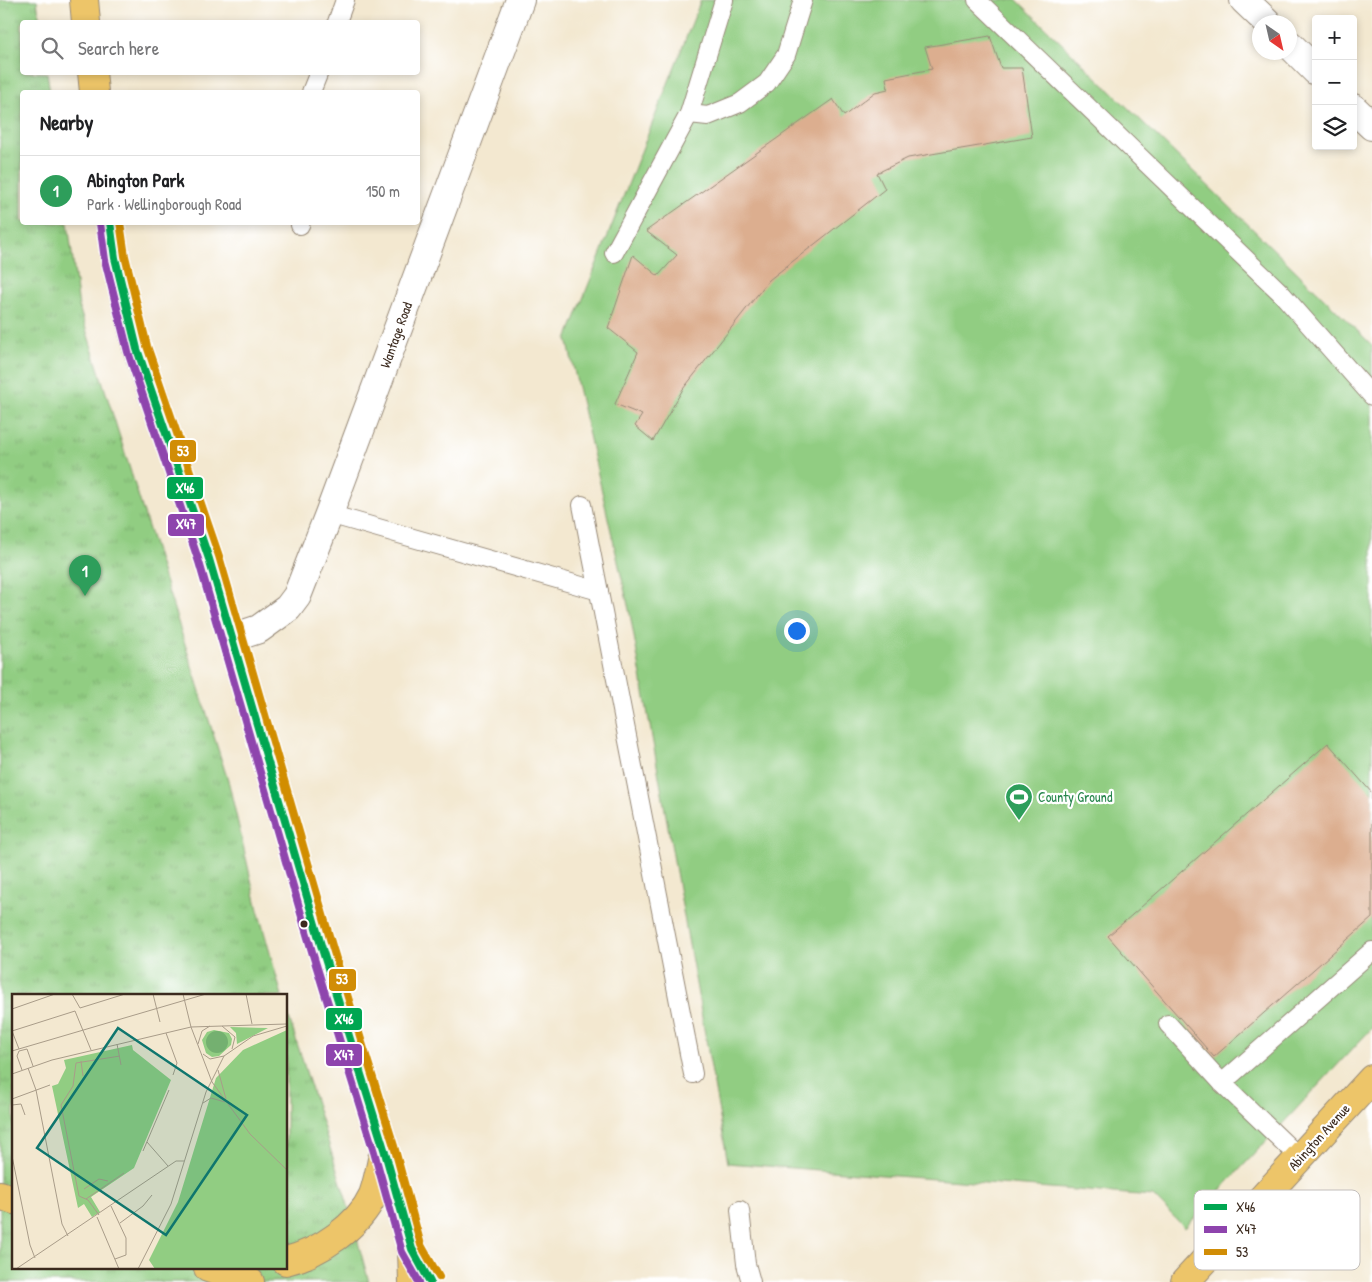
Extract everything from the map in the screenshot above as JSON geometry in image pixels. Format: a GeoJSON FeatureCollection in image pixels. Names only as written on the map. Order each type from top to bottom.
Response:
{"type":"FeatureCollection","features":[{"type":"Feature","properties":{"kind":"main road"},"geometry":{"type":"LineString","coordinates":[[84,0],[86,20]]}},
{"type":"Feature","properties":{"kind":"main road"},"geometry":{"type":"LineString","coordinates":[[92,75],[94,90]]}},
{"type":"Feature","properties":{"kind":"main road"},"geometry":{"type":"LineString","coordinates":[[110,225],[115,258],[137,349],[209,559],[323,952],[384,1149],[412,1249],[430,1282]]}},
{"type":"Feature","properties":{"kind":"main road","name":"Abington Avenue"},"geometry":{"type":"LineString","coordinates":[[1270,1190],[1372,1079]]}},
{"type":"Feature","properties":{"kind":"main road"},"geometry":{"type":"LineString","coordinates":[[288,1260],[322,1246],[348,1228],[373,1195],[384,1149]]}},
{"type":"Feature","properties":{"kind":"main road"},"geometry":{"type":"LineString","coordinates":[[0,1195],[12,1199]]}},
{"type":"Feature","properties":{"kind":"main road"},"geometry":{"type":"LineString","coordinates":[[412,1249],[413,1282]]}},
{"type":"Feature","properties":{"kind":"main road"},"geometry":{"type":"LineString","coordinates":[[215,1273],[238,1270]]}},
{"type":"Feature","properties":{"kind":"main road","name":"Abington Avenue"},"geometry":{"type":"LineString","coordinates":[[1184,1282],[1195,1270]]}},
{"type":"Feature","properties":{"kind":"main road"},"geometry":{"type":"LineString","coordinates":[[215,1273],[250,1282]]}},
{"type":"Feature","properties":{"kind":"street","name":"Wantage Road"},"geometry":{"type":"LineString","coordinates":[[232,638],[259,629],[288,608],[297,596],[520,0]]}},
{"type":"Feature","properties":{"kind":"street"},"geometry":{"type":"LineString","coordinates":[[1244,0],[1260,15]]}},
{"type":"Feature","properties":{"kind":"street"},"geometry":{"type":"LineString","coordinates":[[1297,52],[1312,67]]}},
{"type":"Feature","properties":{"kind":"street"},"geometry":{"type":"LineString","coordinates":[[1357,112],[1372,126]]}},
{"type":"Feature","properties":{"kind":"lane"},"geometry":{"type":"LineString","coordinates":[[338,20],[345,0]]}},
{"type":"Feature","properties":{"kind":"lane"},"geometry":{"type":"LineString","coordinates":[[614,252],[689,114],[724,0]]}},
{"type":"Feature","properties":{"kind":"lane"},"geometry":{"type":"LineString","coordinates":[[689,114],[708,116],[740,103],[767,83],[786,55],[803,0]]}},
{"type":"Feature","properties":{"kind":"lane"},"geometry":{"type":"LineString","coordinates":[[978,0],[1281,293],[1372,396]]}},
{"type":"Feature","properties":{"kind":"lane"},"geometry":{"type":"LineString","coordinates":[[312,90],[318,75]]}},
{"type":"Feature","properties":{"kind":"lane"},"geometry":{"type":"LineString","coordinates":[[582,505],[693,1074]]}},
{"type":"Feature","properties":{"kind":"lane"},"geometry":{"type":"LineString","coordinates":[[329,514],[598,591]]}},
{"type":"Feature","properties":{"kind":"lane"},"geometry":{"type":"LineString","coordinates":[[1222,1082],[1372,951]]}},
{"type":"Feature","properties":{"kind":"lane"},"geometry":{"type":"LineString","coordinates":[[1168,1024],[1222,1082],[1300,1158]]}},
{"type":"Feature","properties":{"kind":"lane"},"geometry":{"type":"LineString","coordinates":[[740,1210],[746,1264],[751,1282]]}},
{"type":"Feature","properties":{"kind":"green space"},"geometry":{"type":"Polygon","coordinates":[[[0,0],[37,0],[40,20],[20,20],[20,75],[47,75],[50,90],[20,90],[20,225],[68,225],[79,307],[229,784],[258,910],[281,994],[12,994],[12,1270],[288,1270],[288,1014],[347,1202],[369,1282],[0,1282],[0,0]]]}},
{"type":"Feature","properties":{"kind":"green space","name":"County Ground"},"geometry":{"type":"Polygon","coordinates":[[[701,0],[1017,0],[1372,345],[1372,1028],[1221,1190],[1194,1190],[1194,1218],[1185,1228],[1153,1196],[728,1163],[630,614],[567,339],[701,0]]]}},
{"type":"Feature","properties":{"kind":"building"},"geometry":{"type":"Polygon","coordinates":[[[990,36],[1001,68],[1022,68],[1032,137],[908,158],[877,173],[885,189],[769,280],[683,389],[653,441],[635,426],[642,415],[615,404],[638,352],[608,328],[633,255],[658,276],[677,255],[646,231],[833,99],[844,116],[875,92],[888,89],[886,78],[932,69],[925,47],[990,36]]]}},
{"type":"Feature","properties":{"kind":"building"},"geometry":{"type":"Polygon","coordinates":[[[1328,743],[1372,793],[1372,918],[1214,1057],[1108,936],[1328,743]]]}},
{"type":"Feature","properties":{"kind":"transit line","name":"X47"},"geometry":{"type":"LineString","coordinates":[[100,225],[105,260],[128,352],[199,562],[313,955],[374,1152],[402,1252],[419,1282]]}},
{"type":"Feature","properties":{"kind":"transit line","name":"X46"},"geometry":{"type":"LineString","coordinates":[[110,225],[115,258],[137,349],[209,559],[323,952],[384,1149],[412,1249],[430,1282]]}},
{"type":"Feature","properties":{"kind":"transit line","name":"53"},"geometry":{"type":"LineString","coordinates":[[120,225],[125,256],[147,346],[219,556],[333,949],[394,1146],[421,1245],[439,1277]]}},
{"type":"Feature","properties":{"kind":"place","name":"Abington Park"},"geometry":{"type":"Point","coordinates":[85,596]}},
{"type":"Feature","properties":{"kind":"place","name":"County Ground"},"geometry":{"type":"Point","coordinates":[1019,821]}}]}
